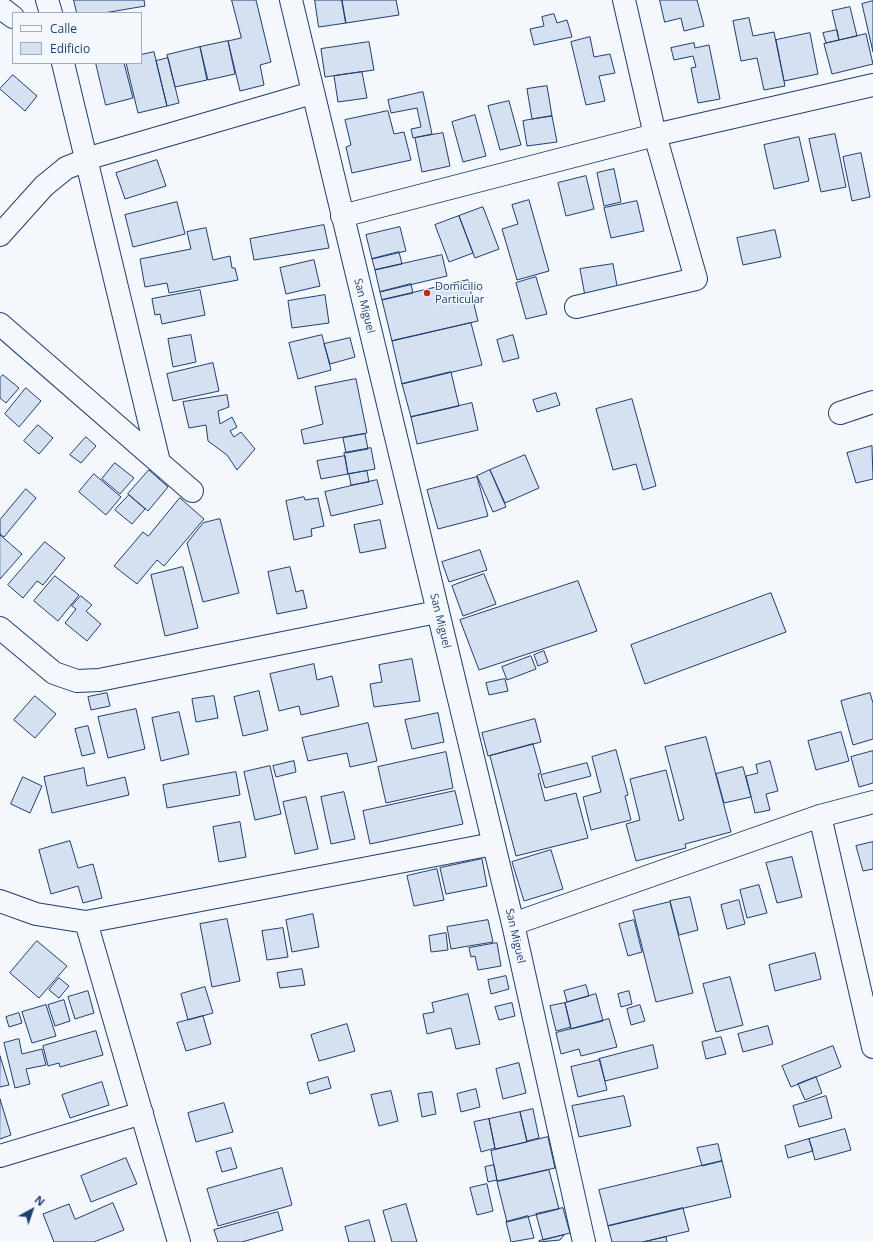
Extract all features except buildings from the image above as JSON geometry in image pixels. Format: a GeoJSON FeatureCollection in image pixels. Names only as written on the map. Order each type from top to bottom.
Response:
{"type":"FeatureCollection","features":[{"type":"Feature","properties":{"kind":"street"},"geometry":{"type":"LineString","coordinates":[[47,0],[51,12]]}},
{"type":"Feature","properties":{"kind":"street","name":"San Miguel"},"geometry":{"type":"LineString","coordinates":[[291,0],[312,93],[513,924],[584,1242]]}},
{"type":"Feature","properties":{"kind":"street"},"geometry":{"type":"LineString","coordinates":[[576,307],[696,279],[655,135],[624,0]]}},
{"type":"Feature","properties":{"kind":"street"},"geometry":{"type":"LineString","coordinates":[[0,7],[12,16]]}},
{"type":"Feature","properties":{"kind":"street"},"geometry":{"type":"LineString","coordinates":[[63,64],[88,159],[159,462]]}},
{"type":"Feature","properties":{"kind":"street"},"geometry":{"type":"LineString","coordinates":[[342,216],[655,135],[873,85]]}},
{"type":"Feature","properties":{"kind":"street"},"geometry":{"type":"LineString","coordinates":[[0,235],[44,186],[66,168],[88,159],[312,93]]}},
{"type":"Feature","properties":{"kind":"street"},"geometry":{"type":"LineString","coordinates":[[0,324],[192,491]]}},
{"type":"Feature","properties":{"kind":"street"},"geometry":{"type":"LineString","coordinates":[[840,413],[873,402]]}},
{"type":"Feature","properties":{"kind":"street"},"geometry":{"type":"LineString","coordinates":[[0,628],[54,673],[77,681],[99,680],[438,612]]}},
{"type":"Feature","properties":{"kind":"street"},"geometry":{"type":"LineString","coordinates":[[513,924],[820,816],[873,802]]}},
{"type":"Feature","properties":{"kind":"street"},"geometry":{"type":"LineString","coordinates":[[820,816],[873,1047]]}},
{"type":"Feature","properties":{"kind":"street"},"geometry":{"type":"LineString","coordinates":[[0,901],[36,914],[86,922],[493,844]]}},
{"type":"Feature","properties":{"kind":"street"},"geometry":{"type":"LineString","coordinates":[[86,922],[179,1242]]}},
{"type":"Feature","properties":{"kind":"street"},"geometry":{"type":"LineString","coordinates":[[0,1156],[142,1113]]}},
{"type":"Feature","properties":{"kind":"place","name":"Domicilio Particular"},"geometry":{"type":"Point","coordinates":[427,293]}}]}
